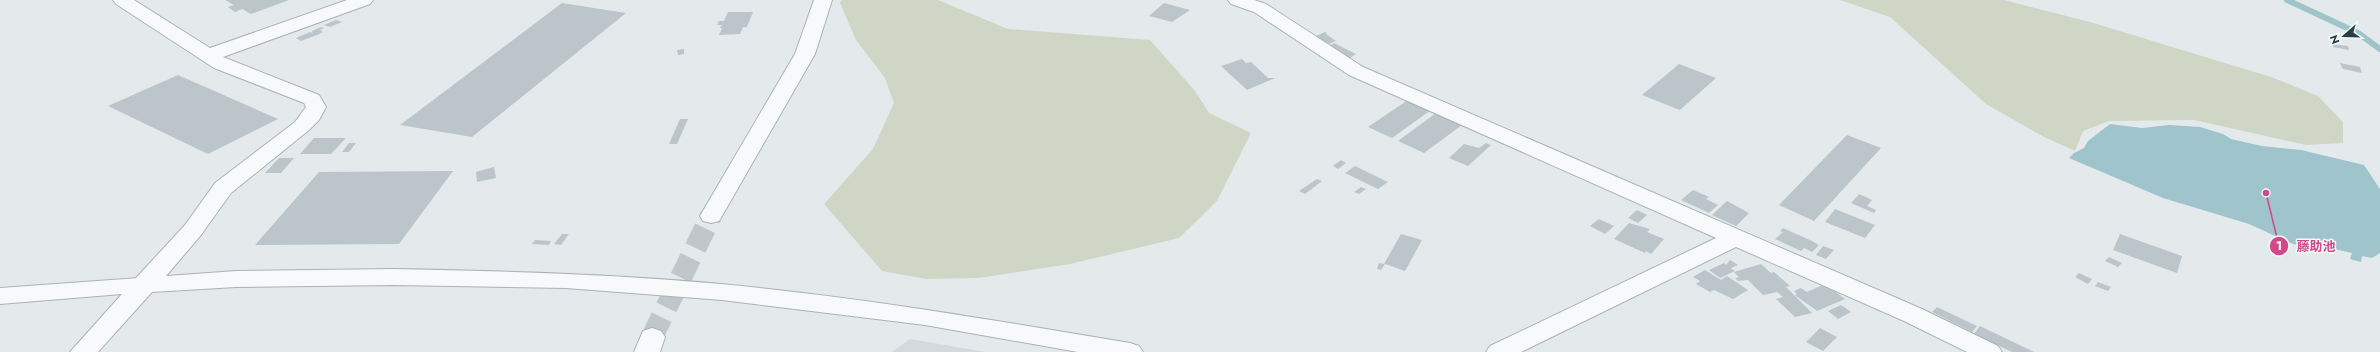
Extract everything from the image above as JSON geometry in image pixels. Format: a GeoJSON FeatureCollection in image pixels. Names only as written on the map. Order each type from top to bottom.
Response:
{"type":"FeatureCollection","features":[{"type":"Feature","properties":{"kind":"street"},"geometry":{"type":"LineString","coordinates":[[83,352],[193,230],[224,188],[302,126],[312,116],[316,106],[312,100],[220,64],[209,55],[122,0]]}},
{"type":"Feature","properties":{"kind":"street"},"geometry":{"type":"LineString","coordinates":[[209,55],[364,0]]}},
{"type":"Feature","properties":{"kind":"street"},"geometry":{"type":"LineString","coordinates":[[711,216],[805,54],[823,0]]}},
{"type":"Feature","properties":{"kind":"street"},"geometry":{"type":"LineString","coordinates":[[1237,0],[1260,8],[1356,71],[1914,315],[1990,352]]}},
{"type":"Feature","properties":{"kind":"street"},"geometry":{"type":"LineString","coordinates":[[1499,352],[1737,237]]}},
{"type":"Feature","properties":{"kind":"street"},"geometry":{"type":"LineString","coordinates":[[0,296],[145,284],[236,279],[394,277],[566,280],[722,292],[917,316],[1130,352]]}},
{"type":"Feature","properties":{"kind":"shaded area"},"geometry":{"type":"Polygon","coordinates":[[[910,339],[986,352],[892,352],[910,339]]]}},
{"type":"Feature","properties":{"kind":"green space"},"geometry":{"type":"Polygon","coordinates":[[[842,0],[938,0],[1008,29],[1150,40],[1195,91],[1209,113],[1251,133],[1217,201],[1179,238],[1070,264],[979,278],[926,279],[882,271],[824,204],[873,149],[894,103],[885,78],[856,40],[840,3],[842,0]]]}},
{"type":"Feature","properties":{"kind":"green space"},"geometry":{"type":"Polygon","coordinates":[[[1840,0],[2004,0],[2090,22],[2271,77],[2318,96],[2343,122],[2343,143],[2306,145],[2194,120],[2109,121],[2083,131],[2075,151],[2044,137],[1986,104],[1890,17],[1840,0]]]}},
{"type":"Feature","properties":{"kind":"water"},"geometry":{"type":"Polygon","coordinates":[[[2110,124],[2142,128],[2169,125],[2200,127],[2223,134],[2231,139],[2262,146],[2301,150],[2364,165],[2380,189],[2380,253],[2372,258],[2362,256],[2361,262],[2350,259],[2352,253],[2325,247],[2293,244],[2249,224],[2163,198],[2069,158],[2074,153],[2084,148],[2088,141],[2110,124]]]}},
{"type":"Feature","properties":{"kind":"building"},"geometry":{"type":"Polygon","coordinates":[[[225,0],[289,0],[251,14],[242,9],[235,12],[228,7],[234,5],[225,0]]]}},
{"type":"Feature","properties":{"kind":"building"},"geometry":{"type":"Polygon","coordinates":[[[562,3],[626,13],[472,137],[400,125],[562,3]]]}},
{"type":"Feature","properties":{"kind":"building"},"geometry":{"type":"Polygon","coordinates":[[[1164,3],[1190,10],[1172,22],[1149,16],[1164,3]]]}},
{"type":"Feature","properties":{"kind":"building"},"geometry":{"type":"Polygon","coordinates":[[[728,12],[753,12],[747,27],[743,27],[740,34],[719,35],[722,25],[717,25],[719,21],[724,21],[728,12]]]}},
{"type":"Feature","properties":{"kind":"building"},"geometry":{"type":"Polygon","coordinates":[[[336,20],[342,22],[330,27],[324,25],[336,20]]]}},
{"type":"Feature","properties":{"kind":"building"},"geometry":{"type":"Polygon","coordinates":[[[321,27],[324,28],[320,30],[323,32],[317,35],[301,41],[296,38],[310,32],[313,33],[312,31],[321,27]]]}},
{"type":"Feature","properties":{"kind":"building"},"geometry":{"type":"Polygon","coordinates":[[[1325,32],[1336,41],[1326,45],[1314,37],[1325,32]]]}},
{"type":"Feature","properties":{"kind":"building"},"geometry":{"type":"Polygon","coordinates":[[[1334,43],[1356,54],[1350,58],[1328,47],[1334,43]]]}},
{"type":"Feature","properties":{"kind":"building"},"geometry":{"type":"Polygon","coordinates":[[[2331,44],[2348,46],[2349,50],[2333,47],[2331,44]]]}},
{"type":"Feature","properties":{"kind":"building"},"geometry":{"type":"Polygon","coordinates":[[[684,49],[684,54],[678,55],[677,50],[684,49]]]}},
{"type":"Feature","properties":{"kind":"building"},"geometry":{"type":"Polygon","coordinates":[[[1242,59],[1246,63],[1251,62],[1268,78],[1275,78],[1247,90],[1221,66],[1242,59]]]}},
{"type":"Feature","properties":{"kind":"building"},"geometry":{"type":"Polygon","coordinates":[[[2340,63],[2360,67],[2362,73],[2343,69],[2340,63]]]}},
{"type":"Feature","properties":{"kind":"building"},"geometry":{"type":"Polygon","coordinates":[[[1679,64],[1716,78],[1680,110],[1642,95],[1679,64]]]}},
{"type":"Feature","properties":{"kind":"building"},"geometry":{"type":"Polygon","coordinates":[[[178,75],[278,119],[208,154],[108,106],[178,75]]]}},
{"type":"Feature","properties":{"kind":"building"},"geometry":{"type":"Polygon","coordinates":[[[1408,100],[1431,110],[1392,138],[1368,127],[1408,100]]]}},
{"type":"Feature","properties":{"kind":"building"},"geometry":{"type":"Polygon","coordinates":[[[1436,113],[1462,125],[1424,153],[1398,141],[1436,113]]]}},
{"type":"Feature","properties":{"kind":"building"},"geometry":{"type":"Polygon","coordinates":[[[680,119],[688,119],[677,144],[669,144],[680,119]]]}},
{"type":"Feature","properties":{"kind":"building"},"geometry":{"type":"Polygon","coordinates":[[[1847,135],[1881,148],[1814,221],[1779,205],[1847,135]]]}},
{"type":"Feature","properties":{"kind":"building"},"geometry":{"type":"Polygon","coordinates":[[[314,138],[346,138],[331,154],[300,154],[314,138]]]}},
{"type":"Feature","properties":{"kind":"building"},"geometry":{"type":"Polygon","coordinates":[[[349,143],[356,143],[349,152],[342,152],[349,143]]]}},
{"type":"Feature","properties":{"kind":"building"},"geometry":{"type":"Polygon","coordinates":[[[1486,143],[1491,145],[1468,166],[1449,158],[1464,144],[1479,148],[1486,143]]]}},
{"type":"Feature","properties":{"kind":"building"},"geometry":{"type":"Polygon","coordinates":[[[279,158],[294,158],[281,173],[265,173],[279,158]]]}},
{"type":"Feature","properties":{"kind":"building"},"geometry":{"type":"Polygon","coordinates":[[[1341,160],[1346,163],[1338,169],[1333,166],[1341,160]]]}},
{"type":"Feature","properties":{"kind":"building"},"geometry":{"type":"Polygon","coordinates":[[[1355,166],[1388,182],[1378,189],[1345,173],[1355,166]]]}},
{"type":"Feature","properties":{"kind":"building"},"geometry":{"type":"Polygon","coordinates":[[[494,167],[496,178],[477,182],[476,172],[494,167]]]}},
{"type":"Feature","properties":{"kind":"building"},"geometry":{"type":"Polygon","coordinates":[[[453,171],[399,244],[255,245],[319,172],[453,171]]]}},
{"type":"Feature","properties":{"kind":"building"},"geometry":{"type":"Polygon","coordinates":[[[1317,179],[1322,181],[1305,194],[1299,191],[1317,179]]]}},
{"type":"Feature","properties":{"kind":"building"},"geometry":{"type":"Polygon","coordinates":[[[1361,187],[1366,189],[1359,194],[1354,192],[1361,187]]]}},
{"type":"Feature","properties":{"kind":"building"},"geometry":{"type":"Polygon","coordinates":[[[1693,190],[1709,197],[1706,199],[1718,205],[1709,213],[1681,200],[1693,190]]]}},
{"type":"Feature","properties":{"kind":"building"},"geometry":{"type":"Polygon","coordinates":[[[1859,194],[1872,200],[1867,206],[1876,210],[1874,213],[1851,203],[1859,194]]]}},
{"type":"Feature","properties":{"kind":"building"},"geometry":{"type":"Polygon","coordinates":[[[1727,201],[1749,213],[1736,226],[1712,215],[1727,201]]]}},
{"type":"Feature","properties":{"kind":"building"},"geometry":{"type":"Polygon","coordinates":[[[1835,209],[1875,225],[1865,238],[1825,222],[1835,209]]]}},
{"type":"Feature","properties":{"kind":"building"},"geometry":{"type":"Polygon","coordinates":[[[1637,210],[1647,215],[1638,223],[1628,218],[1637,210]]]}},
{"type":"Feature","properties":{"kind":"building"},"geometry":{"type":"Polygon","coordinates":[[[1599,219],[1614,226],[1605,234],[1590,226],[1599,219]]]}},
{"type":"Feature","properties":{"kind":"building"},"geometry":{"type":"Polygon","coordinates":[[[1629,223],[1650,229],[1647,232],[1664,239],[1651,254],[1646,251],[1645,253],[1614,239],[1629,223]]]}},
{"type":"Feature","properties":{"kind":"building"},"geometry":{"type":"Polygon","coordinates":[[[1783,228],[1819,245],[1812,252],[1804,248],[1801,251],[1775,239],[1783,232],[1780,231],[1783,228]]]}},
{"type":"Feature","properties":{"kind":"building"},"geometry":{"type":"Polygon","coordinates":[[[562,234],[569,234],[561,245],[554,244],[562,234]]]}},
{"type":"Feature","properties":{"kind":"building"},"geometry":{"type":"Polygon","coordinates":[[[1401,234],[1422,240],[1405,271],[1385,264],[1381,270],[1377,269],[1379,263],[1384,264],[1401,234]]]}},
{"type":"Feature","properties":{"kind":"building"},"geometry":{"type":"Polygon","coordinates":[[[2120,234],[2182,256],[2177,273],[2113,250],[2120,234]]]}},
{"type":"Feature","properties":{"kind":"building"},"geometry":{"type":"Polygon","coordinates":[[[535,240],[551,241],[549,245],[532,244],[535,240]]]}},
{"type":"Feature","properties":{"kind":"building"},"geometry":{"type":"Polygon","coordinates":[[[1823,246],[1834,250],[1826,259],[1816,255],[1823,246]]]}},
{"type":"Feature","properties":{"kind":"building"},"geometry":{"type":"Polygon","coordinates":[[[2109,257],[2122,263],[2118,267],[2105,261],[2109,257]]]}},
{"type":"Feature","properties":{"kind":"building"},"geometry":{"type":"Polygon","coordinates":[[[1730,260],[1738,265],[1731,268],[1735,271],[1720,278],[1709,270],[1724,263],[1726,265],[1730,260]]]}},
{"type":"Feature","properties":{"kind":"building"},"geometry":{"type":"Polygon","coordinates":[[[1761,264],[1771,273],[1774,272],[1790,286],[1786,287],[1812,313],[1795,317],[1776,299],[1783,297],[1777,292],[1763,295],[1748,280],[1738,281],[1735,278],[1739,277],[1734,272],[1761,264]]]}},
{"type":"Feature","properties":{"kind":"building"},"geometry":{"type":"Polygon","coordinates":[[[1705,270],[1721,280],[1727,276],[1748,290],[1733,299],[1714,290],[1710,292],[1696,284],[1700,281],[1693,277],[1705,270]]]}},
{"type":"Feature","properties":{"kind":"building"},"geometry":{"type":"Polygon","coordinates":[[[2079,273],[2092,279],[2088,284],[2075,277],[2079,273]]]}},
{"type":"Feature","properties":{"kind":"building"},"geometry":{"type":"Polygon","coordinates":[[[2098,282],[2111,287],[2108,291],[2095,286],[2098,282]]]}},
{"type":"Feature","properties":{"kind":"building"},"geometry":{"type":"Polygon","coordinates":[[[1825,284],[1845,299],[1817,311],[1795,295],[1797,294],[1794,291],[1801,288],[1807,292],[1825,284]]]}},
{"type":"Feature","properties":{"kind":"building"},"geometry":{"type":"Polygon","coordinates":[[[1841,305],[1851,312],[1838,319],[1828,311],[1841,305]]]}},
{"type":"Feature","properties":{"kind":"building"},"geometry":{"type":"Polygon","coordinates":[[[1937,307],[1977,326],[1972,332],[1932,312],[1937,307]]]}},
{"type":"Feature","properties":{"kind":"building"},"geometry":{"type":"Polygon","coordinates":[[[1980,326],[2034,352],[2012,352],[1974,334],[1980,326]]]}},
{"type":"Feature","properties":{"kind":"building"},"geometry":{"type":"Polygon","coordinates":[[[1820,328],[1837,337],[1823,351],[1806,342],[1820,328]]]}},
{"type":"Feature","properties":{"kind":"waterway"},"geometry":{"type":"LineString","coordinates":[[2287,0],[2358,33],[2380,49]]}},
{"type":"Feature","properties":{"kind":"tunnel"},"geometry":{"type":"LineString","coordinates":[[652,337],[711,216]]}},
{"type":"Feature","properties":{"kind":"place","name":"藤助池"},"geometry":{"type":"Point","coordinates":[2266,193]}}]}
